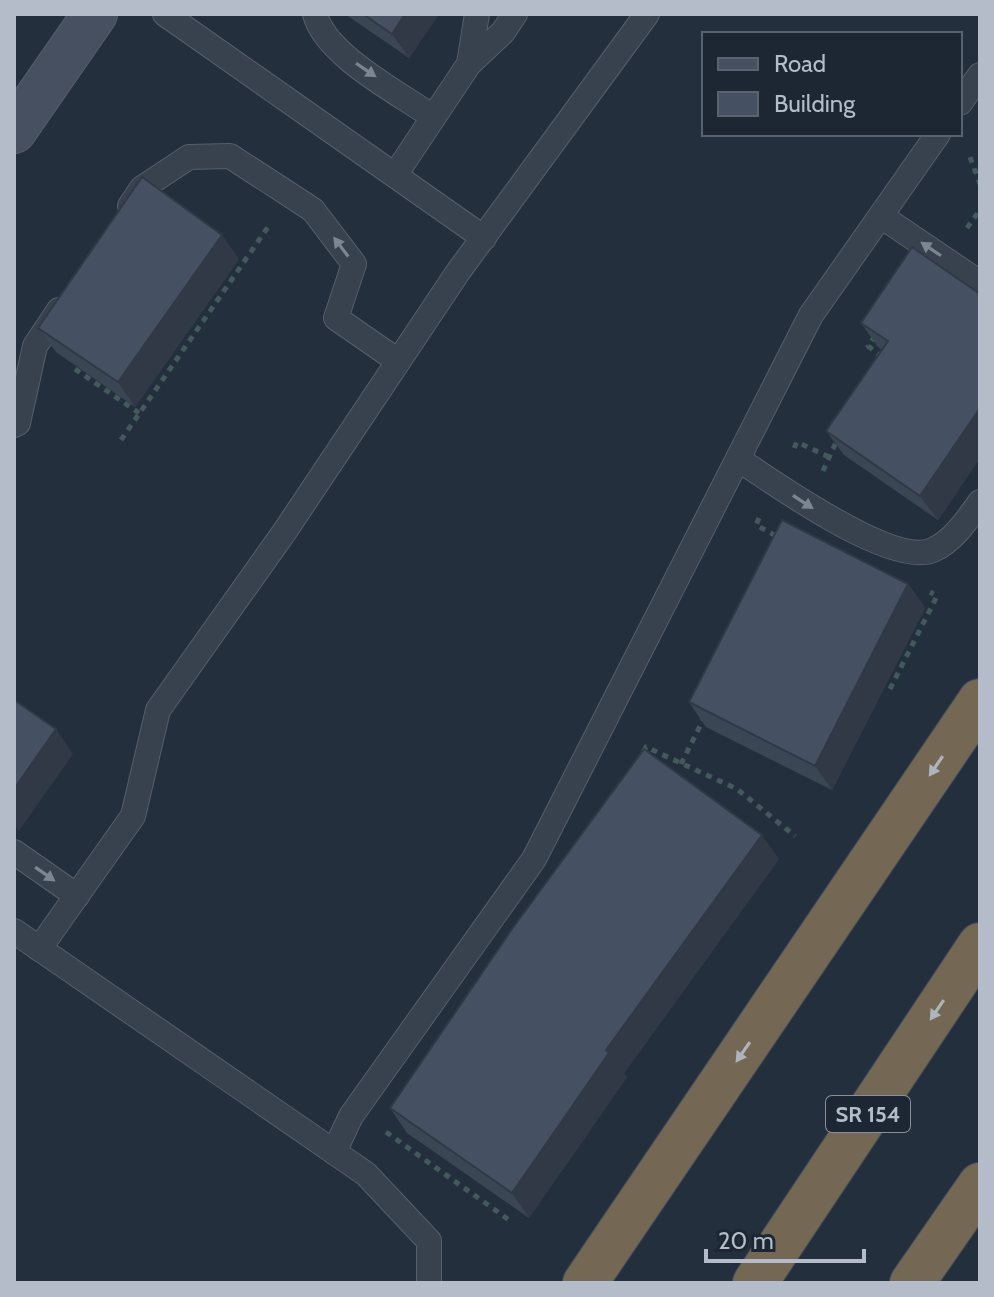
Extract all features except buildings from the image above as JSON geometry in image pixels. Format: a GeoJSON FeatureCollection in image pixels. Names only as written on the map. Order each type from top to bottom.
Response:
{"type":"FeatureCollection","features":[{"type":"Feature","properties":{"kind":"highway"},"geometry":{"type":"LineString","coordinates":[[585,1283],[980,701]]}},
{"type":"Feature","properties":{"kind":"highway","name":"SR 154"},"geometry":{"type":"LineString","coordinates":[[755,1283],[980,945]]}},
{"type":"Feature","properties":{"kind":"highway"},"geometry":{"type":"LineString","coordinates":[[912,1283],[980,1185]]}},
{"type":"Feature","properties":{"kind":"main road"},"geometry":{"type":"LineString","coordinates":[[14,131],[95,14]]}},
{"type":"Feature","properties":{"kind":"lane"},"geometry":{"type":"LineString","coordinates":[[165,14],[484,238]]}},
{"type":"Feature","properties":{"kind":"lane"},"geometry":{"type":"LineString","coordinates":[[315,14],[318,26],[344,55],[433,117]]}},
{"type":"Feature","properties":{"kind":"lane"},"geometry":{"type":"LineString","coordinates":[[469,64],[477,14]]}},
{"type":"Feature","properties":{"kind":"lane"},"geometry":{"type":"LineString","coordinates":[[395,175],[469,64],[503,32],[515,14]]}},
{"type":"Feature","properties":{"kind":"lane"},"geometry":{"type":"LineString","coordinates":[[39,949],[133,816],[158,710],[285,531],[484,238],[647,14]]}},
{"type":"Feature","properties":{"kind":"lane"},"geometry":{"type":"LineString","coordinates":[[962,100],[980,75]]}},
{"type":"Feature","properties":{"kind":"lane"},"geometry":{"type":"LineString","coordinates":[[334,1152],[351,1116],[534,859],[811,315],[937,136]]}},
{"type":"Feature","properties":{"kind":"lane"},"geometry":{"type":"LineString","coordinates":[[115,227],[142,188],[189,157],[230,156],[313,210],[354,264],[336,318],[398,361]]}},
{"type":"Feature","properties":{"kind":"lane"},"geometry":{"type":"LineString","coordinates":[[881,216],[980,283]]}},
{"type":"Feature","properties":{"kind":"lane"},"geometry":{"type":"LineString","coordinates":[[16,424],[35,346],[71,293]]}},
{"type":"Feature","properties":{"kind":"lane"},"geometry":{"type":"LineString","coordinates":[[738,459],[813,509],[900,552],[932,551],[962,527],[980,502]]}},
{"type":"Feature","properties":{"kind":"lane"},"geometry":{"type":"LineString","coordinates":[[14,852],[77,896]]}},
{"type":"Feature","properties":{"kind":"lane"},"geometry":{"type":"LineString","coordinates":[[14,931],[366,1174],[429,1241],[429,1283]]}},
{"type":"Feature","properties":{"kind":"path"},"geometry":{"type":"LineString","coordinates":[[968,153],[980,184]]}},
{"type":"Feature","properties":{"kind":"path"},"geometry":{"type":"LineString","coordinates":[[121,440],[268,227],[278,231]]}},
{"type":"Feature","properties":{"kind":"path"},"geometry":{"type":"LineString","coordinates":[[883,323],[868,346],[885,360]]}},
{"type":"Feature","properties":{"kind":"path"},"geometry":{"type":"LineString","coordinates":[[75,369],[139,413]]}},
{"type":"Feature","properties":{"kind":"path"},"geometry":{"type":"LineString","coordinates":[[835,480],[822,471],[839,436]]}},
{"type":"Feature","properties":{"kind":"path"},"geometry":{"type":"LineString","coordinates":[[890,689],[937,596],[924,589]]}},
{"type":"Feature","properties":{"kind":"path"},"geometry":{"type":"LineString","coordinates":[[681,764],[708,709]]}},
{"type":"Feature","properties":{"kind":"path"},"geometry":{"type":"LineString","coordinates":[[638,760],[646,747],[737,789],[795,836]]}},
{"type":"Feature","properties":{"kind":"path"},"geometry":{"type":"LineString","coordinates":[[393,1118],[384,1130],[509,1220]]}}]}
